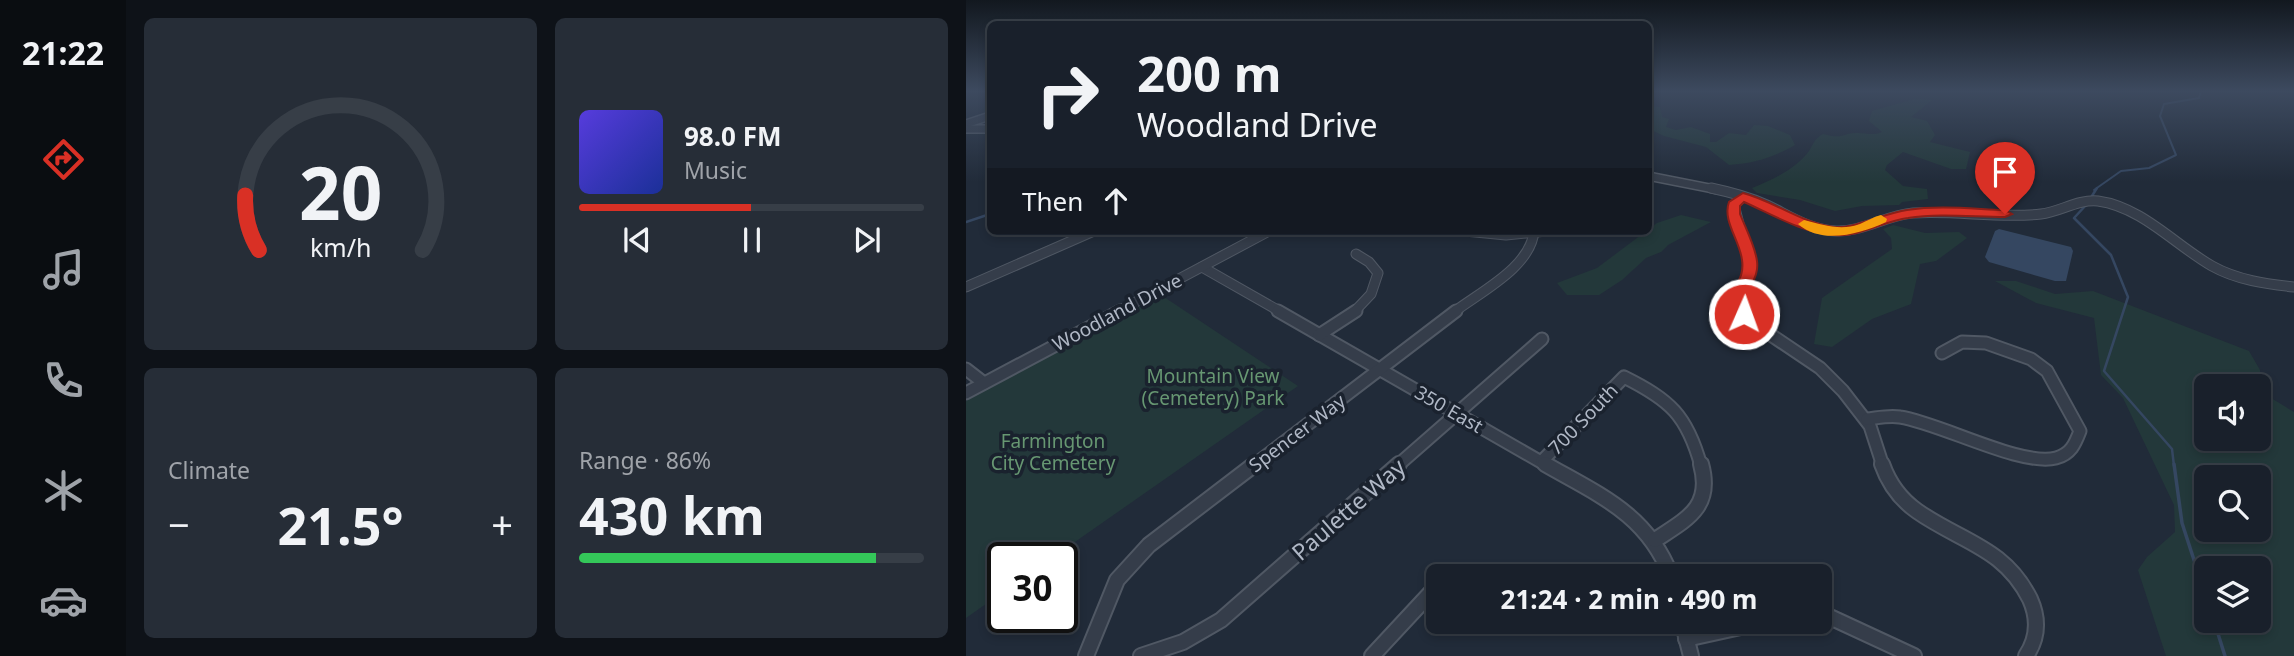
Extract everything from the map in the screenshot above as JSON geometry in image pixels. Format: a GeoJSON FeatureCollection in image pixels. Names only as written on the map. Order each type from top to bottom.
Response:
{"type":"FeatureCollection","features":[{"type":"Feature","properties":{"kind":"street"},"geometry":{"type":"LineString","coordinates":[[966,126],[987,129]]}},
{"type":"Feature","properties":{"kind":"street"},"geometry":{"type":"LineString","coordinates":[[1652,177],[1743,197],[1805,225],[1823,230],[1861,228],[1886,217],[1912,213],[2041,214],[2097,201],[2129,212],[2167,234],[2214,268],[2232,275],[2294,287]]}},
{"type":"Feature","properties":{"kind":"street"},"geometry":{"type":"LineString","coordinates":[[1743,197],[1734,205],[1734,214],[1750,260],[1749,271],[1740,293],[1739,304],[1744,314],[1829,376],[1867,419],[1886,478],[1896,492],[1924,514],[1994,553],[2016,573],[2028,592],[2036,622],[2037,632],[2026,656]]}},
{"type":"Feature","properties":{"kind":"street"},"geometry":{"type":"LineString","coordinates":[[966,287],[1085,235]]}},
{"type":"Feature","properties":{"kind":"street","name":"Woodland Drive"},"geometry":{"type":"LineString","coordinates":[[966,393],[1262,235]]}},
{"type":"Feature","properties":{"kind":"street","name":"Spencer Way"},"geometry":{"type":"LineString","coordinates":[[1086,656],[1117,580],[1149,545],[1516,266],[1537,235]]}},
{"type":"Feature","properties":{"kind":"street"},"geometry":{"type":"LineString","coordinates":[[1319,335],[1362,307],[1372,295],[1378,273],[1369,262],[1356,254]]}},
{"type":"Feature","properties":{"kind":"street","name":"350 East"},"geometry":{"type":"LineString","coordinates":[[1202,267],[1620,507],[1639,522],[1655,540],[1666,564]]}},
{"type":"Feature","properties":{"kind":"street","name":"Paulette Way"},"geometry":{"type":"LineString","coordinates":[[1141,656],[1161,652],[1194,639],[1221,620],[1542,339]]}},
{"type":"Feature","properties":{"kind":"street"},"geometry":{"type":"LineString","coordinates":[[1867,419],[1897,416],[2032,459],[2057,458],[2073,449],[2080,431],[2047,371],[2031,359],[1986,343],[1962,342],[1942,353]]}},
{"type":"Feature","properties":{"kind":"street"},"geometry":{"type":"LineString","coordinates":[[966,369],[984,383]]}},
{"type":"Feature","properties":{"kind":"street","name":"700 South"},"geometry":{"type":"LineString","coordinates":[[1542,461],[1624,377],[1653,391],[1681,414],[1693,433],[1704,475],[1704,491],[1699,506],[1683,522],[1655,540]]}},
{"type":"Feature","properties":{"kind":"street"},"geometry":{"type":"LineString","coordinates":[[1372,656],[1426,599]]}},
{"type":"Feature","properties":{"kind":"street"},"geometry":{"type":"LineString","coordinates":[[1832,618],[1914,656]]}},
{"type":"Feature","properties":{"kind":"street"},"geometry":{"type":"LineString","coordinates":[[1685,634],[1691,656]]}},
{"type":"Feature","properties":{"kind":"street"},"geometry":{"type":"LineString","coordinates":[[1686,639],[1709,634]]}},
{"type":"Feature","properties":{"kind":"green space"},"geometry":{"type":"Polygon","coordinates":[[[1652,122],[1668,122],[1666,127],[1676,130],[1691,127],[1710,134],[1710,142],[1716,142],[1729,133],[1746,135],[1754,125],[1768,126],[1790,135],[1795,145],[1763,159],[1729,165],[1706,147],[1652,130],[1652,122]]]}},
{"type":"Feature","properties":{"kind":"green space"},"geometry":{"type":"Polygon","coordinates":[[[1870,122],[1927,122],[1935,135],[1930,142],[1970,152],[1966,169],[1951,169],[1903,152],[1887,165],[1885,170],[1903,186],[1927,189],[1928,199],[1902,202],[1899,205],[1862,206],[1835,211],[1800,200],[1757,193],[1752,188],[1791,169],[1823,134],[1840,136],[1882,132],[1870,122]]]}},
{"type":"Feature","properties":{"kind":"green space"},"geometry":{"type":"Polygon","coordinates":[[[1681,215],[1711,222],[1646,258],[1622,280],[1599,295],[1567,295],[1557,283],[1597,268],[1641,235],[1652,235],[1652,227],[1681,215]]]}},
{"type":"Feature","properties":{"kind":"green space"},"geometry":{"type":"Polygon","coordinates":[[[1893,225],[1925,233],[1959,232],[1967,238],[1936,261],[1920,264],[1911,304],[1872,319],[1832,347],[1814,344],[1822,298],[1892,249],[1891,238],[1883,229],[1893,225]]]}},
{"type":"Feature","properties":{"kind":"green space"},"geometry":{"type":"Polygon","coordinates":[[[1995,281],[2016,281],[2055,294],[2093,291],[2249,351],[2260,374],[2194,374],[2194,451],[2271,451],[2271,398],[2294,412],[2294,656],[2166,656],[2138,570],[2147,557],[2175,532],[2174,505],[2123,398],[2101,375],[2094,318],[2036,303],[1995,281]]]}},
{"type":"Feature","properties":{"kind":"green space","name":"Farmington City Cemetery"},"geometry":{"type":"Polygon","coordinates":[[[1161,295],[1298,386],[1075,542],[987,542],[987,603],[966,618],[966,401],[1161,295]]]}},
{"type":"Feature","properties":{"kind":"water"},"geometry":{"type":"Polygon","coordinates":[[[1999,229],[2071,247],[2073,251],[2066,281],[2055,281],[1989,262],[1985,257],[1995,231],[1999,229]]]}},
{"type":"Feature","properties":{"kind":"waterway"},"geometry":{"type":"LineString","coordinates":[[2094,190],[2121,171],[2149,168],[2176,155],[2162,122]]}},
{"type":"Feature","properties":{"kind":"waterway"},"geometry":{"type":"LineString","coordinates":[[2090,199],[2097,188]]}},
{"type":"Feature","properties":{"kind":"waterway"},"geometry":{"type":"LineString","coordinates":[[2087,204],[2074,218],[2111,255],[2128,297],[2104,371],[2172,449],[2174,466]]}},
{"type":"Feature","properties":{"kind":"waterway"},"geometry":{"type":"LineString","coordinates":[[966,222],[987,215]]}},
{"type":"Feature","properties":{"kind":"waterway"},"geometry":{"type":"LineString","coordinates":[[2174,464],[2182,523],[2194,560]]}},
{"type":"Feature","properties":{"kind":"waterway"},"geometry":{"type":"LineString","coordinates":[[2218,633],[2225,656]]}},
{"type":"Feature","properties":{"kind":"slow traffic"},"geometry":{"type":"LineString","coordinates":[[1804,224],[1823,230],[1842,231],[1861,228],[1881,219]]}},
{"type":"Feature","properties":{"kind":"route"},"geometry":{"type":"LineString","coordinates":[[1744,314],[1739,304],[1740,293],[1749,271],[1750,260],[1734,214],[1734,205],[1743,197],[1760,202],[1805,225],[1836,231],[1856,230],[1886,217],[1912,213],[2005,214]]}},
{"type":"Feature","properties":{"kind":"park label","name":"Mountain View (Cemetery) Park"},"geometry":{"type":"Point","coordinates":[1213,387]}}]}
